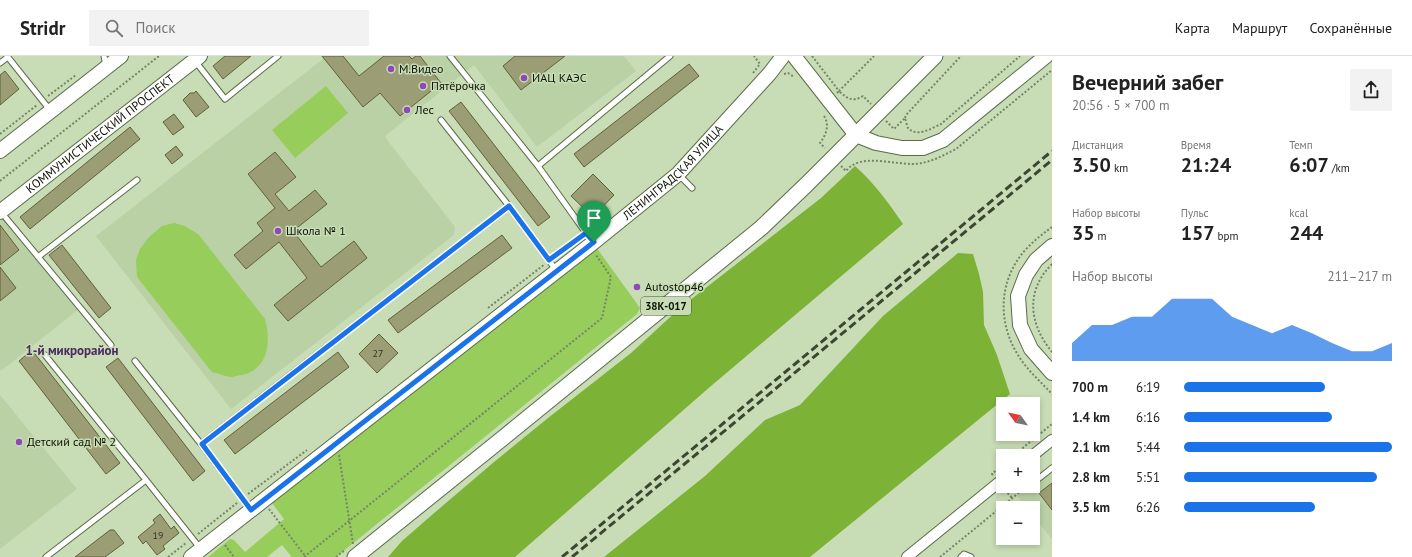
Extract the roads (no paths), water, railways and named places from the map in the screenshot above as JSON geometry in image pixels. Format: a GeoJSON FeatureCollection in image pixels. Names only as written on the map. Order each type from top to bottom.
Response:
{"type":"FeatureCollection","features":[{"type":"Feature","properties":{"kind":"main road","name":"38К-017"},"geometry":{"type":"LineString","coordinates":[[354,554],[515,429],[761,228],[935,56]]}},
{"type":"Feature","properties":{"kind":"street"},"geometry":{"type":"LineString","coordinates":[[0,151],[47,106],[105,62],[121,56]]}},
{"type":"Feature","properties":{"kind":"street","name":"ЛЕНИНГРАДСКАЯ УЛИЦА"},"geometry":{"type":"LineString","coordinates":[[195,548],[218,536],[337,443],[553,266],[592,244],[678,174],[765,68],[783,56]]}},
{"type":"Feature","properties":{"kind":"street"},"geometry":{"type":"LineString","coordinates":[[794,56],[856,135],[876,142],[902,148],[923,148],[943,140],[1046,56]]}},
{"type":"Feature","properties":{"kind":"street","name":"КОММУНИСТИЧЕСКИЙ ПРОСПЕКТ"},"geometry":{"type":"LineString","coordinates":[[3,215],[197,58]]}},
{"type":"Feature","properties":{"kind":"street"},"geometry":{"type":"LineString","coordinates":[[1052,246],[1036,260],[1026,275],[1018,296],[1020,325],[1031,349],[1052,373]]}},
{"type":"Feature","properties":{"kind":"street"},"geometry":{"type":"LineString","coordinates":[[1040,450],[1052,440]]}},
{"type":"Feature","properties":{"kind":"street"},"geometry":{"type":"LineString","coordinates":[[907,557],[996,485]]}},
{"type":"Feature","properties":{"kind":"lane"},"geometry":{"type":"LineString","coordinates":[[197,58],[225,99],[278,56]]}},
{"type":"Feature","properties":{"kind":"lane"},"geometry":{"type":"LineString","coordinates":[[450,56],[538,166],[586,233],[592,244]]}},
{"type":"Feature","properties":{"kind":"lane"},"geometry":{"type":"LineString","coordinates":[[538,166],[670,56]]}},
{"type":"Feature","properties":{"kind":"lane"},"geometry":{"type":"LineString","coordinates":[[0,63],[7,57],[47,106]]}},
{"type":"Feature","properties":{"kind":"lane"},"geometry":{"type":"LineString","coordinates":[[441,120],[509,206],[553,266]]}},
{"type":"Feature","properties":{"kind":"lane"},"geometry":{"type":"LineString","coordinates":[[678,174],[692,188]]}},
{"type":"Feature","properties":{"kind":"lane"},"geometry":{"type":"LineString","coordinates":[[38,256],[136,180]]}},
{"type":"Feature","properties":{"kind":"lane"},"geometry":{"type":"LineString","coordinates":[[202,444],[509,206]]}},
{"type":"Feature","properties":{"kind":"lane"},"geometry":{"type":"LineString","coordinates":[[3,215],[110,345]]}},
{"type":"Feature","properties":{"kind":"lane"},"geometry":{"type":"LineString","coordinates":[[45,355],[146,480],[195,548]]}},
{"type":"Feature","properties":{"kind":"lane"},"geometry":{"type":"LineString","coordinates":[[135,361],[202,444],[251,510]]}},
{"type":"Feature","properties":{"kind":"lane"},"geometry":{"type":"LineString","coordinates":[[1040,478],[1052,468]]}},
{"type":"Feature","properties":{"kind":"lane"},"geometry":{"type":"LineString","coordinates":[[46,557],[146,480]]}},
{"type":"Feature","properties":{"kind":"lane"},"geometry":{"type":"LineString","coordinates":[[960,557],[964,554],[971,557]]}},
{"type":"Feature","properties":{"kind":"railway"},"geometry":{"type":"LineString","coordinates":[[562,557],[1052,151]]}},
{"type":"Feature","properties":{"kind":"railway"},"geometry":{"type":"LineString","coordinates":[[572,557],[1052,160]]}},
{"type":"Feature","properties":{"kind":"place","name":"М.Видео"},"geometry":{"type":"Point","coordinates":[391,69]}},
{"type":"Feature","properties":{"kind":"place","name":"ИАЦ КАЭС"},"geometry":{"type":"Point","coordinates":[524,78]}},
{"type":"Feature","properties":{"kind":"place","name":"Пятёрочка"},"geometry":{"type":"Point","coordinates":[423,86]}},
{"type":"Feature","properties":{"kind":"place","name":"Лес"},"geometry":{"type":"Point","coordinates":[407,110]}},
{"type":"Feature","properties":{"kind":"place","name":"Школа № 1"},"geometry":{"type":"Point","coordinates":[278,231]}},
{"type":"Feature","properties":{"kind":"place","name":"Autostop46"},"geometry":{"type":"Point","coordinates":[637,287]}},
{"type":"Feature","properties":{"kind":"place","name":"Детский сад № 2"},"geometry":{"type":"Point","coordinates":[19,442]}},
{"type":"Feature","properties":{"kind":"district","name":"1-й микрорайон"},"geometry":{"type":"Point","coordinates":[72,350]}}]}
